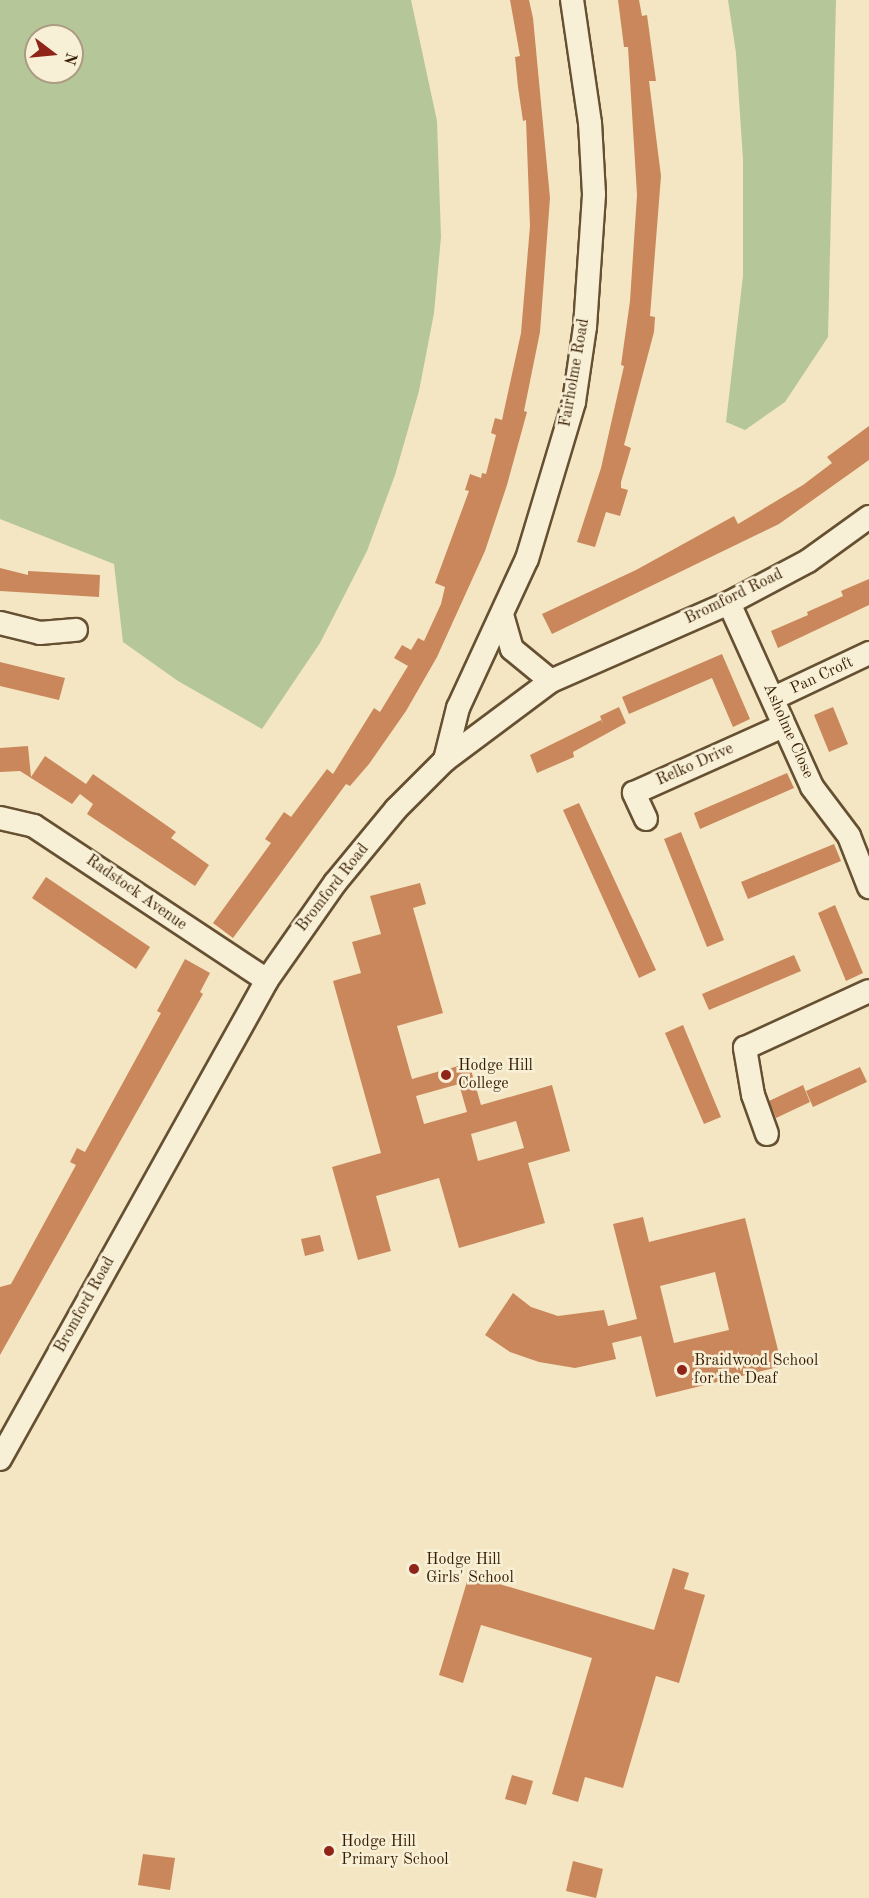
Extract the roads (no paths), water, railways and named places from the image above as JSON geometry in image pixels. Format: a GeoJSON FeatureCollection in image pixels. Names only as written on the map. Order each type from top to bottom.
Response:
{"type":"FeatureCollection","features":[{"type":"Feature","properties":{"kind":"street","name":"Fairholme Road"},"geometry":{"type":"LineString","coordinates":[[445,760],[458,708],[503,618],[549,496],[574,402],[585,327],[594,194],[590,123],[572,0]]}},
{"type":"Feature","properties":{"kind":"street","name":"Bromford Road"},"geometry":{"type":"LineString","coordinates":[[0,1459],[267,980],[347,867],[445,760],[551,681],[729,603],[808,561],[869,517]]}},
{"type":"Feature","properties":{"kind":"street","name":"Asholme Close"},"geometry":{"type":"LineString","coordinates":[[729,603],[774,698],[783,726],[812,787],[849,836],[869,887]]}},
{"type":"Feature","properties":{"kind":"street"},"geometry":{"type":"LineString","coordinates":[[503,618],[512,649],[551,681]]}},
{"type":"Feature","properties":{"kind":"street"},"geometry":{"type":"LineString","coordinates":[[0,623],[40,633],[76,630]]}},
{"type":"Feature","properties":{"kind":"street","name":"Pan Croft"},"geometry":{"type":"LineString","coordinates":[[774,698],[869,653]]}},
{"type":"Feature","properties":{"kind":"street","name":"Relko Drive"},"geometry":{"type":"LineString","coordinates":[[646,819],[634,793],[783,726]]}},
{"type":"Feature","properties":{"kind":"street","name":"Radstock Avenue"},"geometry":{"type":"LineString","coordinates":[[0,818],[16,819],[51,837],[267,980]]}},
{"type":"Feature","properties":{"kind":"street"},"geometry":{"type":"LineString","coordinates":[[767,1134],[753,1095],[745,1048],[869,991]]}},
{"type":"Feature","properties":{"kind":"place","name":"Hodge Hill College"},"geometry":{"type":"Point","coordinates":[446,1075]}},
{"type":"Feature","properties":{"kind":"place","name":"Braidwood School for the Deaf"},"geometry":{"type":"Point","coordinates":[682,1370]}},
{"type":"Feature","properties":{"kind":"place","name":"Hodge Hill Girls' School"},"geometry":{"type":"Point","coordinates":[414,1569]}},
{"type":"Feature","properties":{"kind":"place","name":"Hodge Hill Primary School"},"geometry":{"type":"Point","coordinates":[329,1851]}}]}
